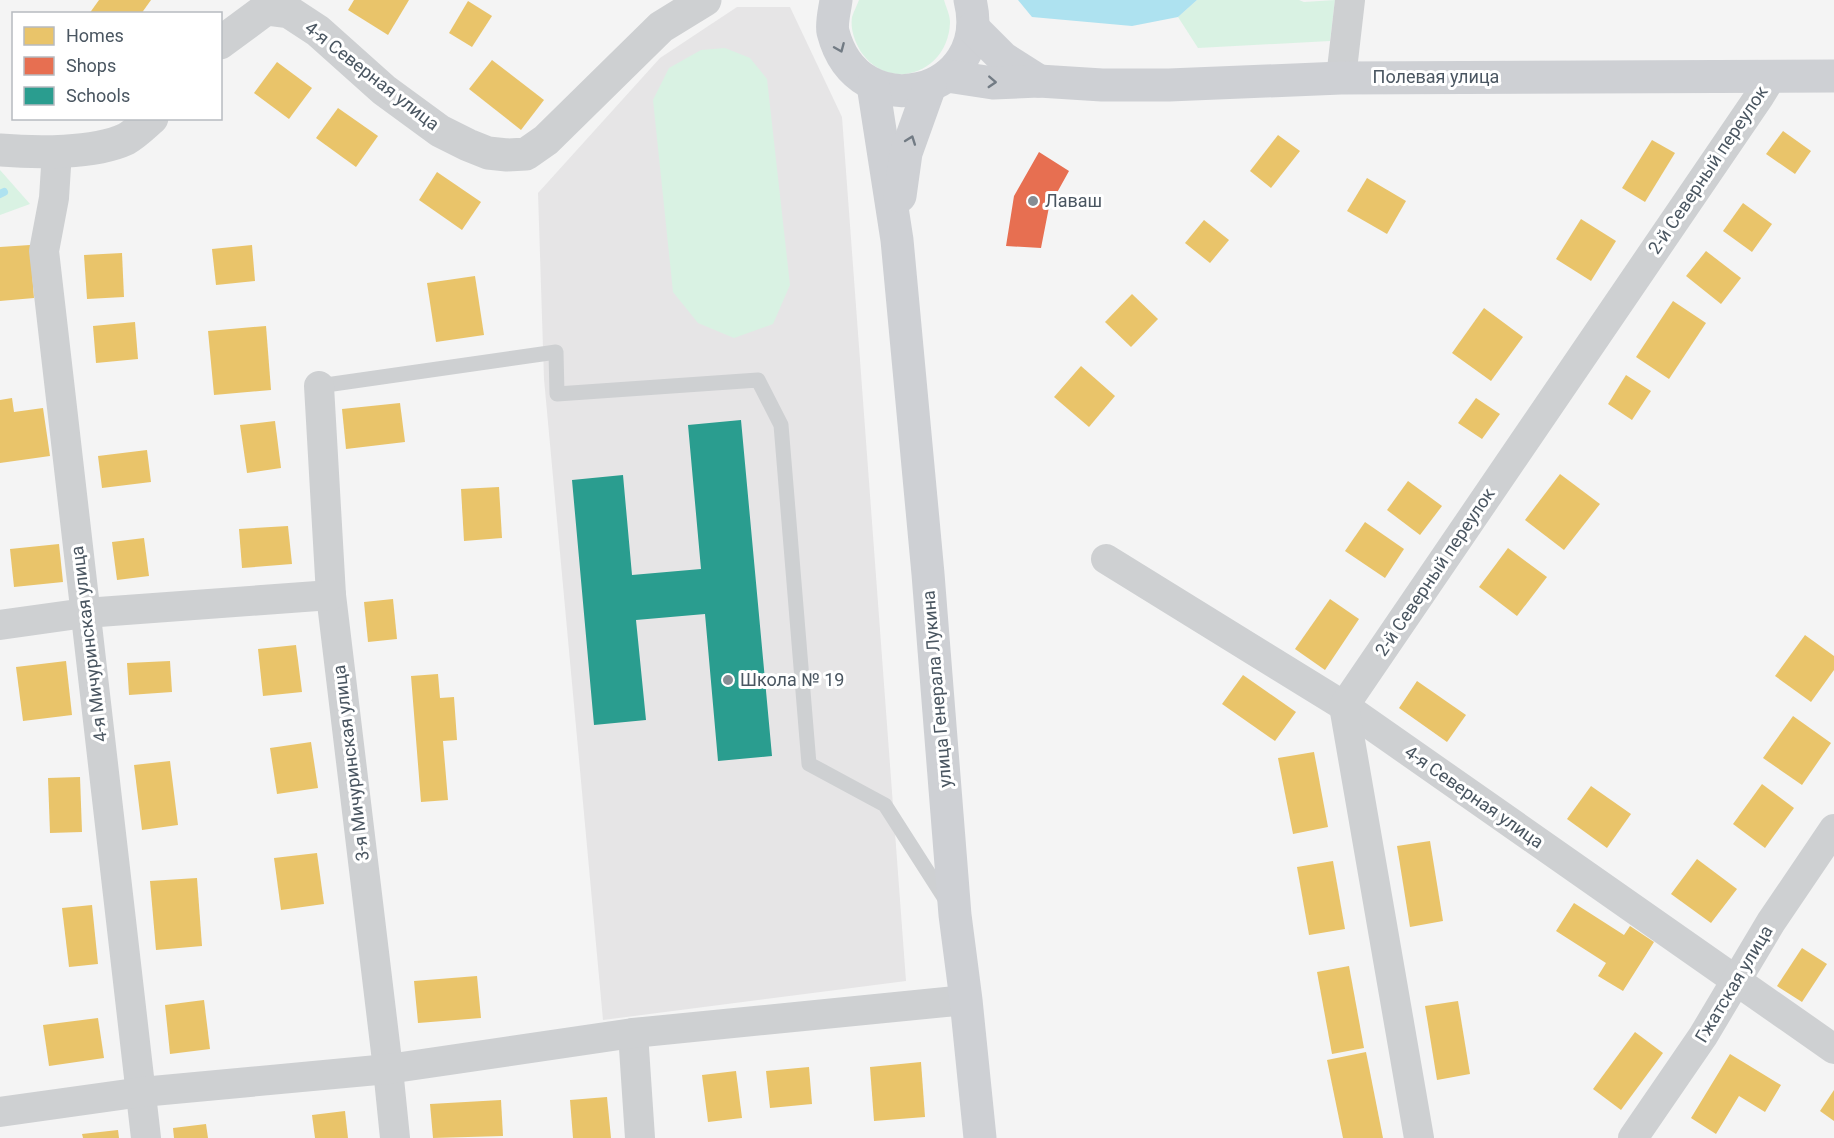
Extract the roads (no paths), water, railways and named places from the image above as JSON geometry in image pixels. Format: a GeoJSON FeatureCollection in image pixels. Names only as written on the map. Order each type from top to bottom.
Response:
{"type":"FeatureCollection","features":[{"type":"Feature","properties":{"kind":"main road"},"geometry":{"type":"LineString","coordinates":[[836,0],[832,30],[846,63],[873,85]]}},
{"type":"Feature","properties":{"kind":"main road","name":"Полевая улица"},"geometry":{"type":"LineString","coordinates":[[972,14],[1003,58],[1039,81]]}},
{"type":"Feature","properties":{"kind":"main road","name":"улица Генерала Лукина"},"geometry":{"type":"LineString","coordinates":[[897,240],[904,161],[938,81],[965,55],[972,14]]}},
{"type":"Feature","properties":{"kind":"main road","name":"Полевая улица"},"geometry":{"type":"LineString","coordinates":[[873,85],[886,90],[901,91],[938,81],[993,83],[1039,81],[1102,86],[1341,78],[1834,76]]}},
{"type":"Feature","properties":{"kind":"main road","name":"улица Генерала Лукина"},"geometry":{"type":"LineString","coordinates":[[873,85],[897,240],[929,585],[956,915],[980,1138]]}},
{"type":"Feature","properties":{"kind":"street","name":"4-я Северная улица"},"geometry":{"type":"LineString","coordinates":[[260,4],[289,12],[318,31],[384,90],[441,131],[488,153],[507,155],[526,154],[546,140],[661,27],[705,0]]}},
{"type":"Feature","properties":{"kind":"street"},"geometry":{"type":"LineString","coordinates":[[1341,78],[1350,0]]}},
{"type":"Feature","properties":{"kind":"street"},"geometry":{"type":"LineString","coordinates":[[222,41],[260,4]]}},
{"type":"Feature","properties":{"kind":"street","name":"2-й Северный переулок"},"geometry":{"type":"LineString","coordinates":[[1344,706],[1772,75]]}},
{"type":"Feature","properties":{"kind":"street"},"geometry":{"type":"LineString","coordinates":[[0,150],[24,152],[86,150],[126,139],[150,120]]}},
{"type":"Feature","properties":{"kind":"street","name":"4-я Мичуринская улица"},"geometry":{"type":"LineString","coordinates":[[57,151],[54,198],[44,251],[146,1138]]}},
{"type":"Feature","properties":{"kind":"street","name":"3-я Мичуринская улица"},"geometry":{"type":"LineString","coordinates":[[319,386],[331,595],[395,1138]]}},
{"type":"Feature","properties":{"kind":"street","name":"4-я Северная улица"},"geometry":{"type":"LineString","coordinates":[[1106,559],[1344,706],[1834,1049]]}},
{"type":"Feature","properties":{"kind":"street"},"geometry":{"type":"LineString","coordinates":[[0,625],[85,613],[331,595]]}},
{"type":"Feature","properties":{"kind":"street"},"geometry":{"type":"LineString","coordinates":[[1344,706],[1419,1138]]}},
{"type":"Feature","properties":{"kind":"street","name":"Гжатская улица"},"geometry":{"type":"LineString","coordinates":[[1633,1138],[1703,1036],[1772,922],[1834,828]]}},
{"type":"Feature","properties":{"kind":"street"},"geometry":{"type":"LineString","coordinates":[[0,1112],[142,1092],[388,1069],[633,1033],[966,1000]]}},
{"type":"Feature","properties":{"kind":"street"},"geometry":{"type":"LineString","coordinates":[[633,1033],[640,1138]]}},
{"type":"Feature","properties":{"kind":"lane"},"geometry":{"type":"LineString","coordinates":[[319,386],[556,352],[557,394],[758,380],[781,425],[809,764],[885,805],[956,915]]}},
{"type":"Feature","properties":{"kind":"water"},"geometry":{"type":"Polygon","coordinates":[[[1018,0],[1197,0],[1178,17],[1132,26],[1032,17],[1018,0]]]}},
{"type":"Feature","properties":{"kind":"waterway"},"geometry":{"type":"LineString","coordinates":[[0,194],[4,192]]}},
{"type":"Feature","properties":{"kind":"place","name":"Лаваш"},"geometry":{"type":"Point","coordinates":[1033,201]}},
{"type":"Feature","properties":{"kind":"place","name":"Школа № 19"},"geometry":{"type":"Point","coordinates":[728,680]}}]}
